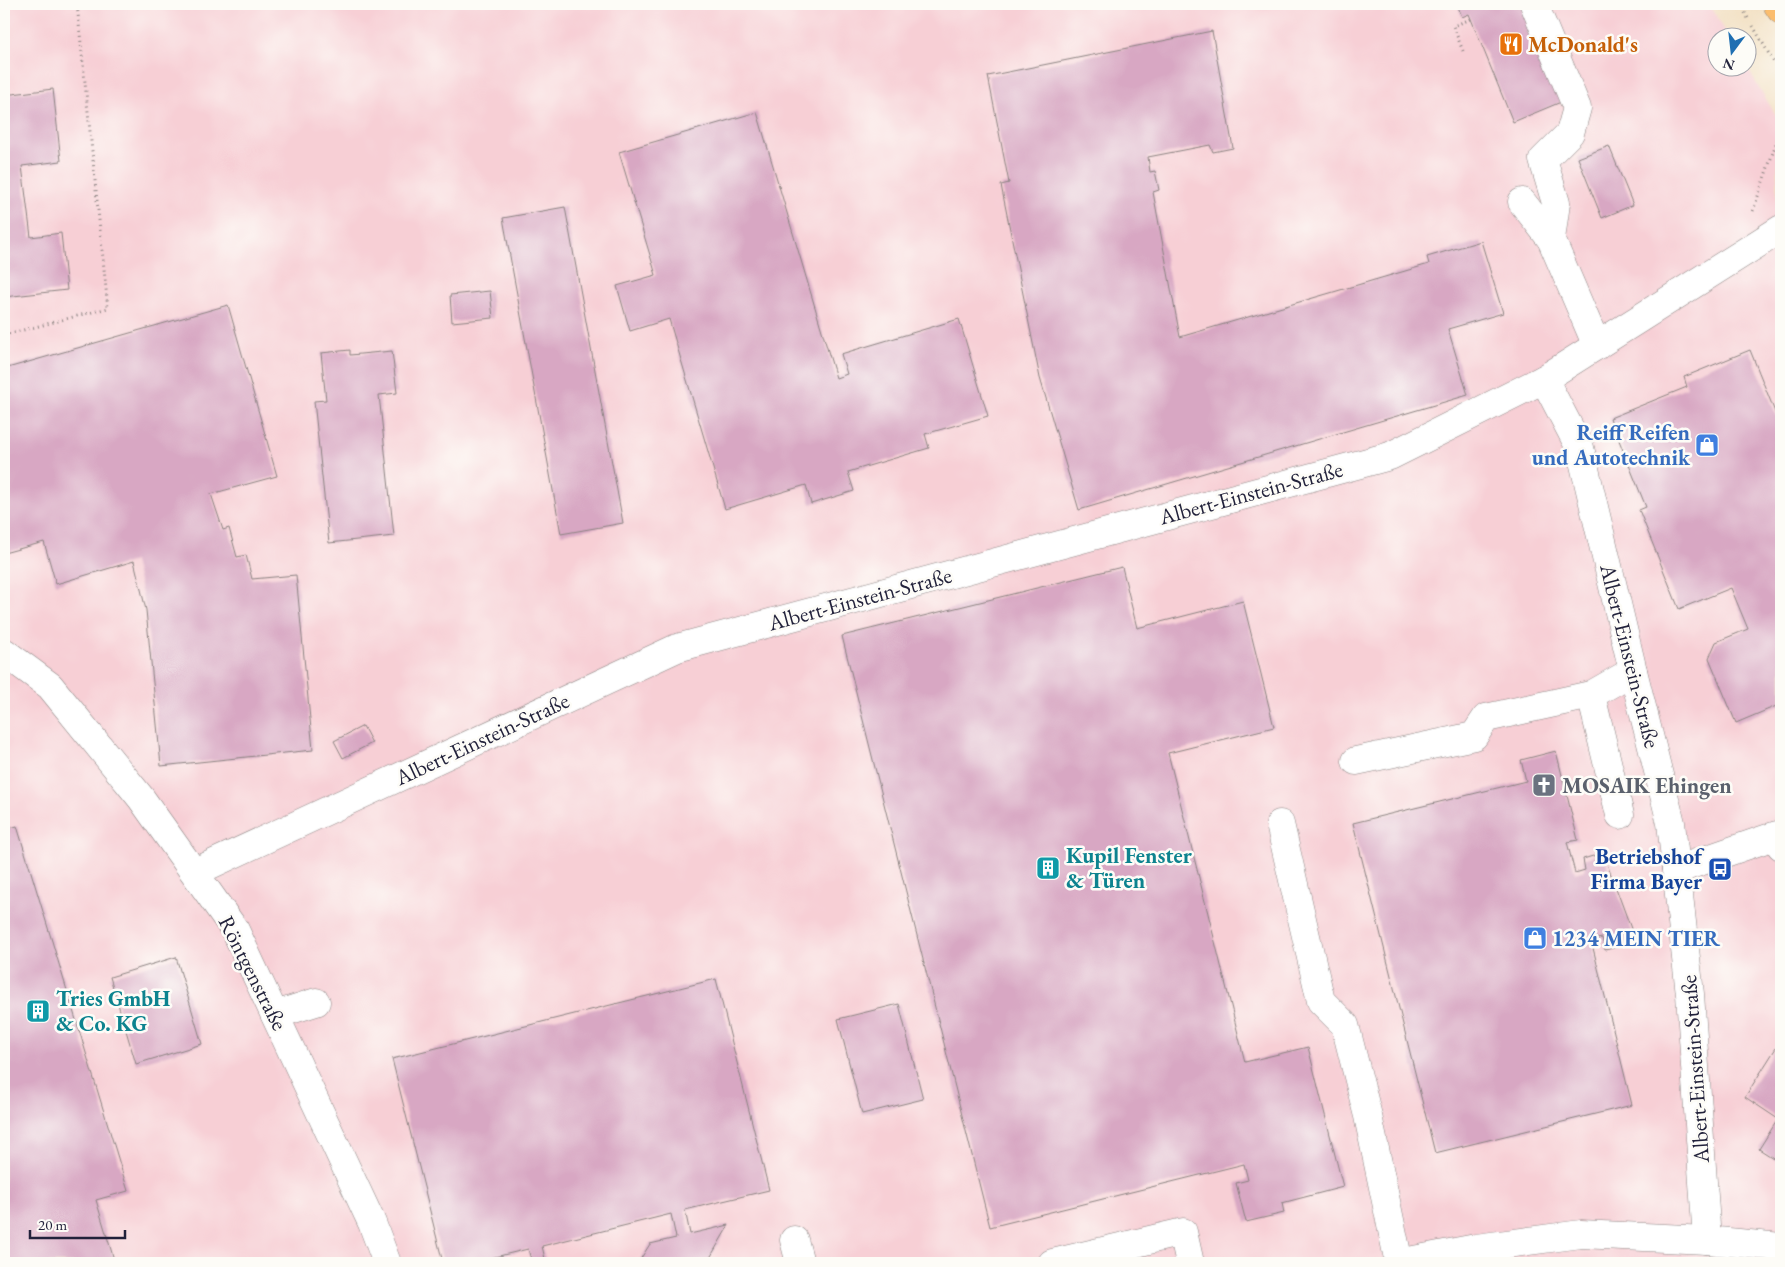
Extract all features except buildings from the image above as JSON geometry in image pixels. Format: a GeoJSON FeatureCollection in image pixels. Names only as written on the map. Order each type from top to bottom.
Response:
{"type":"FeatureCollection","features":[{"type":"Feature","properties":{"kind":"main road"},"geometry":{"type":"LineString","coordinates":[[1777,4],[1781,10]]}},
{"type":"Feature","properties":{"kind":"street"},"geometry":{"type":"LineString","coordinates":[[1534,4],[1577,108],[1570,133],[1543,160],[1556,203],[1551,239]]}},
{"type":"Feature","properties":{"kind":"street"},"geometry":{"type":"LineString","coordinates":[[1522,202],[1551,239],[1597,346]]}},
{"type":"Feature","properties":{"kind":"street","name":"Albert-Einstein-Straße"},"geometry":{"type":"LineString","coordinates":[[195,872],[678,648],[1390,456],[1544,379],[1781,229]]}},
{"type":"Feature","properties":{"kind":"street","name":"Albert-Einstein-Straße"},"geometry":{"type":"LineString","coordinates":[[1544,379],[1580,448],[1671,823],[1690,994],[1706,1240]]}},
{"type":"Feature","properties":{"kind":"street","name":"Röntgenstraße"},"geometry":{"type":"LineString","coordinates":[[4,652],[50,686],[141,798],[236,930],[372,1223],[387,1263]]}},
{"type":"Feature","properties":{"kind":"street"},"geometry":{"type":"LineString","coordinates":[[1356,762],[1474,736],[1486,718],[1591,695],[1633,671]]}},
{"type":"Feature","properties":{"kind":"street"},"geometry":{"type":"LineString","coordinates":[[1591,695],[1620,815]]}},
{"type":"Feature","properties":{"kind":"street"},"geometry":{"type":"LineString","coordinates":[[1280,824],[1322,1001],[1345,1025],[1368,1116],[1399,1263],[1476,1248],[1581,1234],[1706,1240],[1781,1247]]}},
{"type":"Feature","properties":{"kind":"street"},"geometry":{"type":"LineString","coordinates":[[1676,870],[1777,835],[1781,846]]}},
{"type":"Feature","properties":{"kind":"street"},"geometry":{"type":"LineString","coordinates":[[275,1015],[316,1002]]}},
{"type":"Feature","properties":{"kind":"street"},"geometry":{"type":"LineString","coordinates":[[1052,1263],[1183,1232],[1190,1263]]}},
{"type":"Feature","properties":{"kind":"path"},"geometry":{"type":"LineString","coordinates":[[4,335],[108,308],[77,4]]}},
{"type":"Feature","properties":{"kind":"path"},"geometry":{"type":"LineString","coordinates":[[1740,4],[1781,75]]}},
{"type":"Feature","properties":{"kind":"path"},"geometry":{"type":"LineString","coordinates":[[1463,51],[1453,26],[1471,19]]}},
{"type":"Feature","properties":{"kind":"path"},"geometry":{"type":"LineString","coordinates":[[1756,244],[1753,210],[1781,129]]}},
{"type":"Feature","properties":{"kind":"shaded area"},"geometry":{"type":"Polygon","coordinates":[[[4,4],[1709,4],[1724,28],[1708,28],[1708,78],[1753,78],[1779,120],[1776,223],[1781,227],[1781,1263],[4,1263],[4,4]]]}},
{"type":"Feature","properties":{"kind":"place","name":"McDonald's"},"geometry":{"type":"Point","coordinates":[1511,44]}},
{"type":"Feature","properties":{"kind":"place","name":"Reiff Reifen und Autotechnik"},"geometry":{"type":"Point","coordinates":[1707,445]}},
{"type":"Feature","properties":{"kind":"place","name":"MOSAIK Ehingen"},"geometry":{"type":"Point","coordinates":[1544,785]}},
{"type":"Feature","properties":{"kind":"place","name":"Kupil Fenster & Türen"},"geometry":{"type":"Point","coordinates":[1048,868]}},
{"type":"Feature","properties":{"kind":"place","name":"Betriebshof Firma Bayer"},"geometry":{"type":"Point","coordinates":[1720,869]}},
{"type":"Feature","properties":{"kind":"place","name":"1234 MEIN TIER"},"geometry":{"type":"Point","coordinates":[1535,938]}},
{"type":"Feature","properties":{"kind":"place","name":"Tries GmbH & Co. KG"},"geometry":{"type":"Point","coordinates":[38,1011]}}]}
